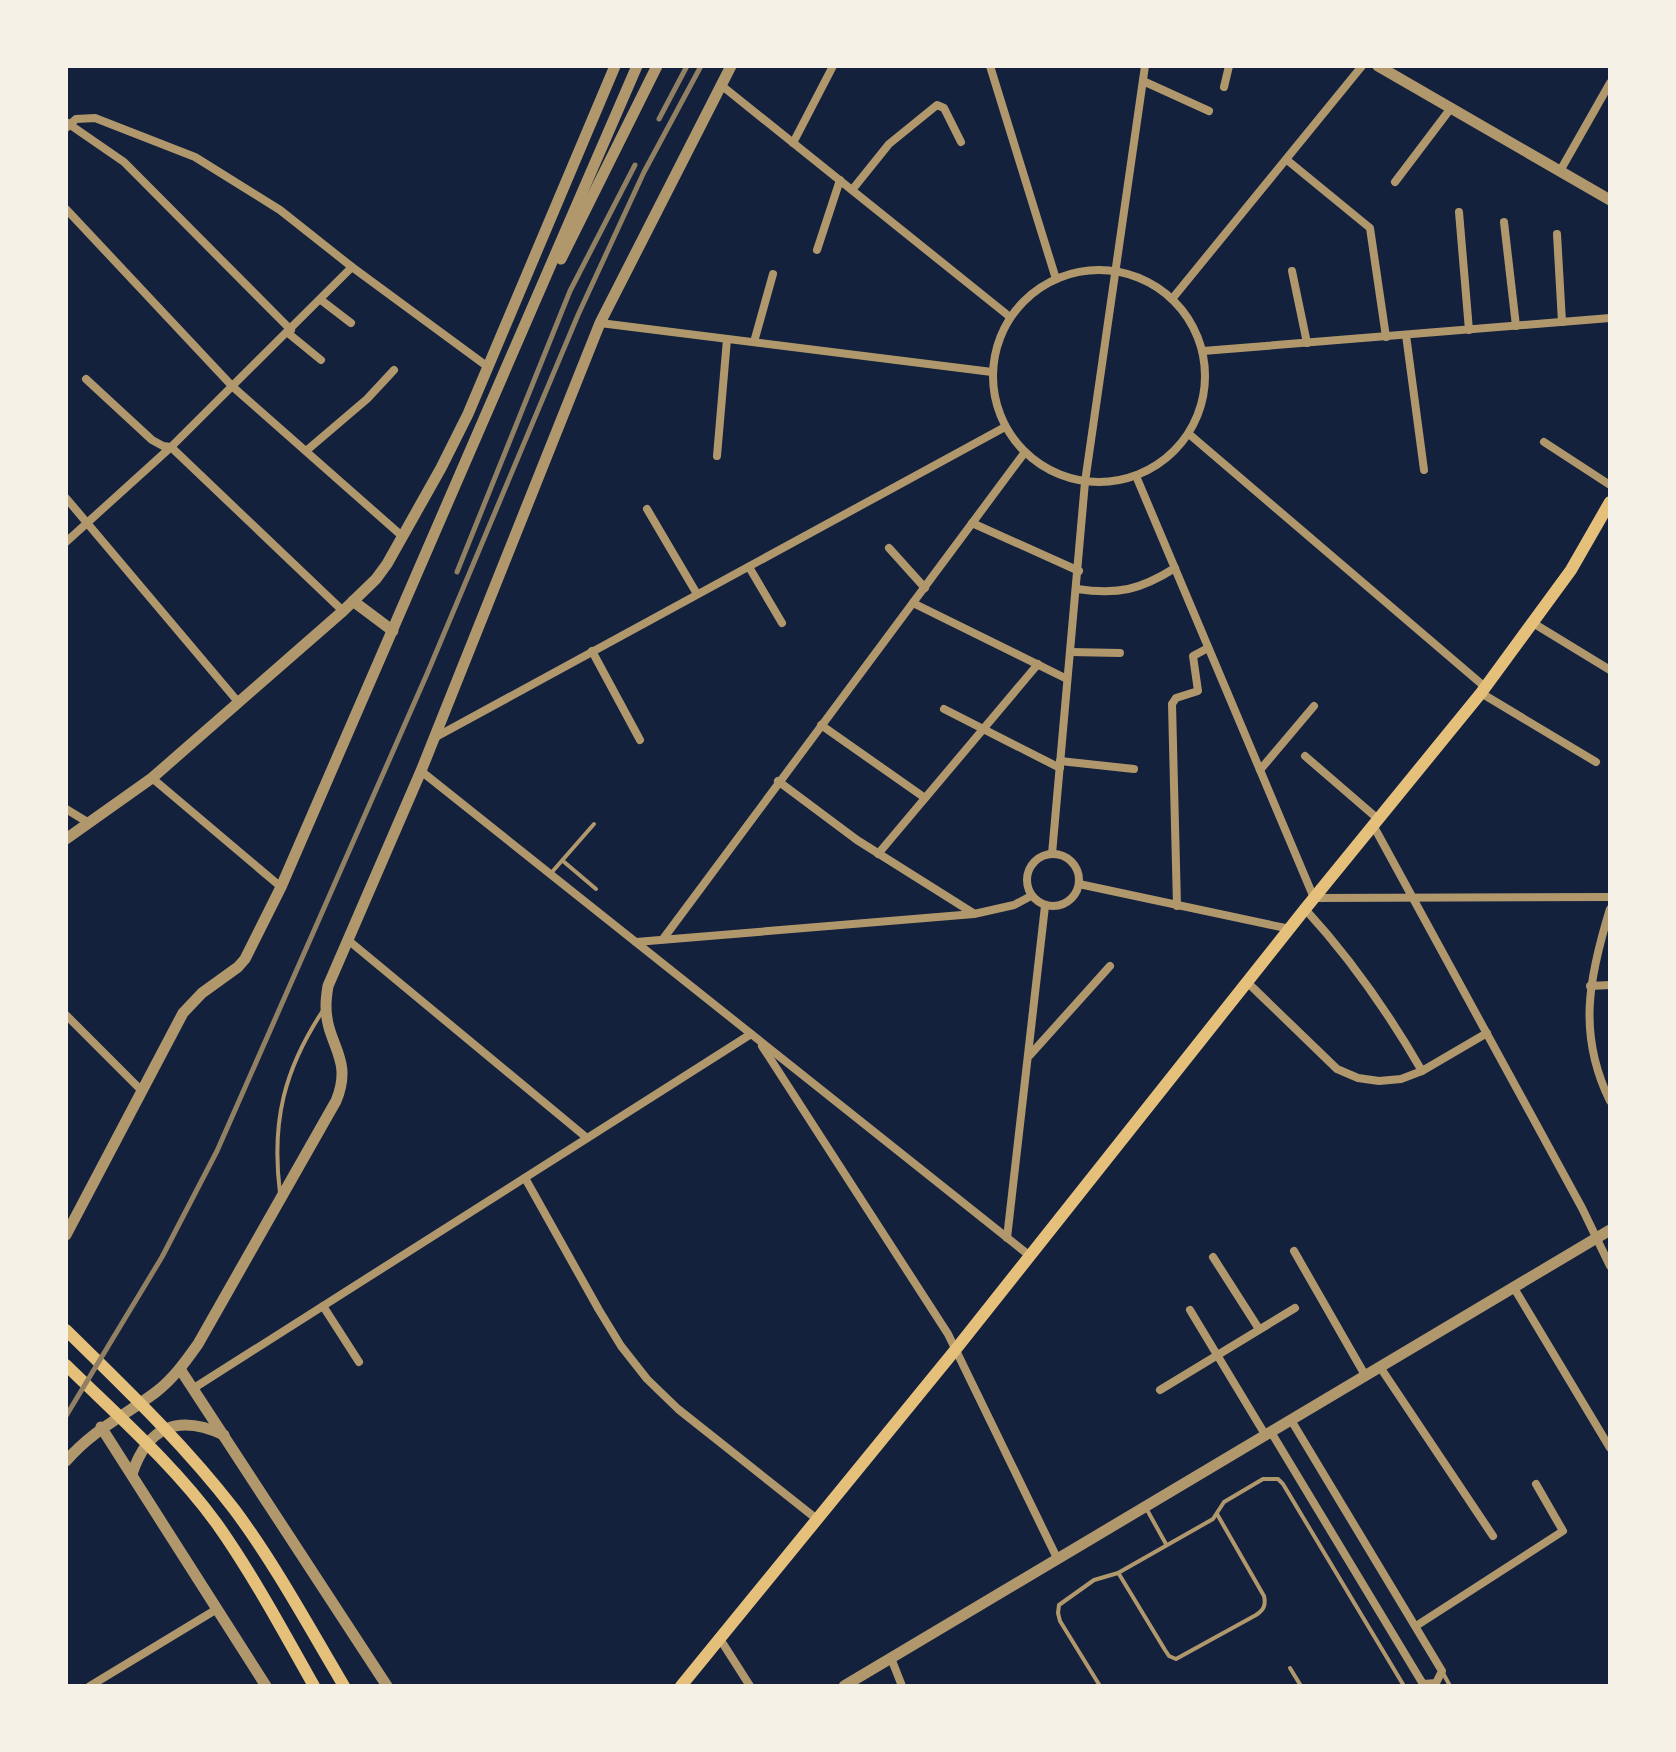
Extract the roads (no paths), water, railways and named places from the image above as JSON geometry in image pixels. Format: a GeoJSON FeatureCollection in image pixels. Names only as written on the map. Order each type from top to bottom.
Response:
{"type":"FeatureCollection","features":[{"type":"Feature","properties":{"kind":"main road"},"geometry":{"type":"LineString","coordinates":[[681,1686],[956,1349],[1483,690],[1571,570],[1610,502]]}},
{"type":"Feature","properties":{"kind":"main road"},"geometry":{"type":"LineString","coordinates":[[66,1330],[195,1461],[235,1510],[343,1684]]}},
{"type":"Feature","properties":{"kind":"main road"},"geometry":{"type":"LineString","coordinates":[[66,1365],[177,1475],[216,1522],[250,1573],[314,1686]]}},
{"type":"Feature","properties":{"kind":"street"},"geometry":{"type":"LineString","coordinates":[[66,839],[152,778],[343,611],[382,572],[441,468],[488,367],[615,66]]}},
{"type":"Feature","properties":{"kind":"street"},"geometry":{"type":"LineString","coordinates":[[66,1235],[183,1013],[202,993],[245,959],[281,887],[637,66]]}},
{"type":"Feature","properties":{"kind":"street"},"geometry":{"type":"LineString","coordinates":[[526,323],[591,203],[657,66]]}},
{"type":"Feature","properties":{"kind":"street"},"geometry":{"type":"LineString","coordinates":[[66,1461],[101,1427],[157,1391],[180,1369],[198,1344],[336,1101],[343,1085],[344,1068],[325,1007],[328,986],[421,771],[600,323],[731,66]]}},
{"type":"Feature","properties":{"kind":"street"},"geometry":{"type":"LineString","coordinates":[[793,143],[833,66]]}},
{"type":"Feature","properties":{"kind":"street"},"geometry":{"type":"LineString","coordinates":[[990,66],[1056,279]]}},
{"type":"Feature","properties":{"kind":"street"},"geometry":{"type":"LineString","coordinates":[[1052,854],[1085,482],[1145,66]]}},
{"type":"Feature","properties":{"kind":"street"},"geometry":{"type":"LineString","coordinates":[[1224,87],[1229,66]]}},
{"type":"Feature","properties":{"kind":"street"},"geometry":{"type":"LineString","coordinates":[[1172,299],[1362,66]]}},
{"type":"Feature","properties":{"kind":"street"},"geometry":{"type":"LineString","coordinates":[[1378,66],[1610,200]]}},
{"type":"Feature","properties":{"kind":"street"},"geometry":{"type":"LineString","coordinates":[[1143,81],[1209,111]]}},
{"type":"Feature","properties":{"kind":"street"},"geometry":{"type":"LineString","coordinates":[[1560,171],[1610,83]]}},
{"type":"Feature","properties":{"kind":"street"},"geometry":{"type":"LineString","coordinates":[[721,85],[1010,317]]}},
{"type":"Feature","properties":{"kind":"street"},"geometry":{"type":"LineString","coordinates":[[852,190],[889,144],[937,105],[944,108],[961,142]]}},
{"type":"Feature","properties":{"kind":"street"},"geometry":{"type":"LineString","coordinates":[[1395,182],[1451,108]]}},
{"type":"Feature","properties":{"kind":"street"},"geometry":{"type":"LineString","coordinates":[[321,360],[124,162],[67,125],[76,119],[95,118],[195,157],[280,210],[488,367]]}},
{"type":"Feature","properties":{"kind":"street"},"geometry":{"type":"LineString","coordinates":[[1287,160],[1366,223],[1373,234],[1386,337]]}},
{"type":"Feature","properties":{"kind":"street"},"geometry":{"type":"LineString","coordinates":[[817,250],[840,180]]}},
{"type":"Feature","properties":{"kind":"street"},"geometry":{"type":"LineString","coordinates":[[66,209],[233,387],[402,536]]}},
{"type":"Feature","properties":{"kind":"street"},"geometry":{"type":"LineString","coordinates":[[1459,212],[1469,330]]}},
{"type":"Feature","properties":{"kind":"street"},"geometry":{"type":"LineString","coordinates":[[1504,222],[1516,326]]}},
{"type":"Feature","properties":{"kind":"street"},"geometry":{"type":"LineString","coordinates":[[1557,234],[1562,322]]}},
{"type":"Feature","properties":{"kind":"street"},"geometry":{"type":"LineString","coordinates":[[66,542],[171,447],[352,267]]}},
{"type":"Feature","properties":{"kind":"street"},"geometry":{"type":"LineString","coordinates":[[1095,269],[1116,271],[1136,276],[1155,286],[1172,299],[1196,332],[1203,351],[1204,394],[1189,434],[1175,452],[1157,466],[1120,481],[1085,482],[1053,472],[1025,452],[1005,427],[995,400],[992,372],[995,352],[1010,317],[1030,294],[1056,279],[1095,269]]}},
{"type":"Feature","properties":{"kind":"street"},"geometry":{"type":"LineString","coordinates":[[1292,271],[1307,343]]}},
{"type":"Feature","properties":{"kind":"street"},"geometry":{"type":"LineString","coordinates":[[754,342],[773,274]]}},
{"type":"Feature","properties":{"kind":"street"},"geometry":{"type":"LineString","coordinates":[[321,300],[351,323]]}},
{"type":"Feature","properties":{"kind":"street"},"geometry":{"type":"LineString","coordinates":[[1203,351],[1610,318]]}},
{"type":"Feature","properties":{"kind":"street"},"geometry":{"type":"LineString","coordinates":[[600,323],[992,372]]}},
{"type":"Feature","properties":{"kind":"street"},"geometry":{"type":"LineString","coordinates":[[1406,335],[1424,470]]}},
{"type":"Feature","properties":{"kind":"street"},"geometry":{"type":"LineString","coordinates":[[717,456],[727,339]]}},
{"type":"Feature","properties":{"kind":"street"},"geometry":{"type":"LineString","coordinates":[[306,451],[367,399],[394,370]]}},
{"type":"Feature","properties":{"kind":"street"},"geometry":{"type":"LineString","coordinates":[[86,379],[152,440],[171,447],[343,611]]}},
{"type":"Feature","properties":{"kind":"street"},"geometry":{"type":"LineString","coordinates":[[434,738],[1005,427]]}},
{"type":"Feature","properties":{"kind":"street"},"geometry":{"type":"LineString","coordinates":[[1189,434],[1483,690],[1596,762]]}},
{"type":"Feature","properties":{"kind":"street"},"geometry":{"type":"LineString","coordinates":[[1544,442],[1610,485]]}},
{"type":"Feature","properties":{"kind":"street"},"geometry":{"type":"LineString","coordinates":[[663,939],[1025,452]]}},
{"type":"Feature","properties":{"kind":"street"},"geometry":{"type":"LineString","coordinates":[[1136,476],[1314,898],[1610,897]]}},
{"type":"Feature","properties":{"kind":"street"},"geometry":{"type":"LineString","coordinates":[[66,498],[239,703]]}},
{"type":"Feature","properties":{"kind":"street"},"geometry":{"type":"LineString","coordinates":[[647,509],[697,594]]}},
{"type":"Feature","properties":{"kind":"street"},"geometry":{"type":"LineString","coordinates":[[972,523],[1079,571]]}},
{"type":"Feature","properties":{"kind":"street"},"geometry":{"type":"LineString","coordinates":[[889,548],[925,588]]}},
{"type":"Feature","properties":{"kind":"street"},"geometry":{"type":"LineString","coordinates":[[749,567],[782,623]]}},
{"type":"Feature","properties":{"kind":"street"},"geometry":{"type":"LineString","coordinates":[[1077,589],[1103,593],[1129,591],[1153,582],[1175,568]]}},
{"type":"Feature","properties":{"kind":"street"},"geometry":{"type":"LineString","coordinates":[[353,601],[393,631]]}},
{"type":"Feature","properties":{"kind":"street"},"geometry":{"type":"LineString","coordinates":[[913,603],[1067,679]]}},
{"type":"Feature","properties":{"kind":"street"},"geometry":{"type":"LineString","coordinates":[[1533,623],[1610,670]]}},
{"type":"Feature","properties":{"kind":"street"},"geometry":{"type":"LineString","coordinates":[[1177,906],[1172,704],[1176,698],[1198,691],[1193,656],[1208,648]]}},
{"type":"Feature","properties":{"kind":"street"},"geometry":{"type":"LineString","coordinates":[[592,651],[640,740]]}},
{"type":"Feature","properties":{"kind":"street"},"geometry":{"type":"LineString","coordinates":[[1070,652],[1120,653]]}},
{"type":"Feature","properties":{"kind":"street"},"geometry":{"type":"LineString","coordinates":[[878,854],[1038,664]]}},
{"type":"Feature","properties":{"kind":"street"},"geometry":{"type":"LineString","coordinates":[[1260,770],[1314,706]]}},
{"type":"Feature","properties":{"kind":"street"},"geometry":{"type":"LineString","coordinates":[[944,709],[1060,764],[1134,769]]}},
{"type":"Feature","properties":{"kind":"street"},"geometry":{"type":"LineString","coordinates":[[821,725],[925,798]]}},
{"type":"Feature","properties":{"kind":"street"},"geometry":{"type":"LineString","coordinates":[[1305,756],[1376,822],[1413,898],[1582,1208],[1610,1266]]}},
{"type":"Feature","properties":{"kind":"street"},"geometry":{"type":"LineString","coordinates":[[421,771],[1030,1256]]}},
{"type":"Feature","properties":{"kind":"street"},"geometry":{"type":"LineString","coordinates":[[152,778],[281,887]]}},
{"type":"Feature","properties":{"kind":"street"},"geometry":{"type":"LineString","coordinates":[[778,781],[878,854],[974,914]]}},
{"type":"Feature","properties":{"kind":"street"},"geometry":{"type":"LineString","coordinates":[[66,809],[89,823]]}},
{"type":"Feature","properties":{"kind":"street"},"geometry":{"type":"LineString","coordinates":[[1052,854],[1073,863],[1079,884],[1067,903],[1045,906],[1031,896],[1026,881],[1031,865],[1037,859],[1052,854]]}},
{"type":"Feature","properties":{"kind":"street"},"geometry":{"type":"LineString","coordinates":[[1079,884],[1290,929]]}},
{"type":"Feature","properties":{"kind":"street"},"geometry":{"type":"LineString","coordinates":[[636,942],[974,914],[1014,905],[1031,896]]}},
{"type":"Feature","properties":{"kind":"street"},"geometry":{"type":"LineString","coordinates":[[1007,1238],[1045,906]]}},
{"type":"Feature","properties":{"kind":"street"},"geometry":{"type":"LineString","coordinates":[[1305,909],[1364,979],[1422,1071]]}},
{"type":"Feature","properties":{"kind":"street"},"geometry":{"type":"LineString","coordinates":[[1610,909],[1595,957],[1588,1022],[1593,1055],[1610,1101]]}},
{"type":"Feature","properties":{"kind":"street"},"geometry":{"type":"LineString","coordinates":[[348,940],[587,1138]]}},
{"type":"Feature","properties":{"kind":"street"},"geometry":{"type":"LineString","coordinates":[[1030,1056],[1110,966]]}},
{"type":"Feature","properties":{"kind":"street"},"geometry":{"type":"LineString","coordinates":[[1247,982],[1337,1069],[1358,1078],[1379,1081],[1401,1079],[1422,1071],[1487,1033]]}},
{"type":"Feature","properties":{"kind":"street"},"geometry":{"type":"LineString","coordinates":[[1590,986],[1610,985]]}},
{"type":"Feature","properties":{"kind":"street"},"geometry":{"type":"LineString","coordinates":[[66,1015],[141,1090]]}},
{"type":"Feature","properties":{"kind":"street"},"geometry":{"type":"LineString","coordinates":[[194,1388],[587,1138],[754,1036]]}},
{"type":"Feature","properties":{"kind":"street"},"geometry":{"type":"LineString","coordinates":[[754,1036],[956,1349],[1057,1558]]}},
{"type":"Feature","properties":{"kind":"street"},"geometry":{"type":"LineString","coordinates":[[525,1178],[613,1334],[647,1379],[678,1409],[818,1520]]}},
{"type":"Feature","properties":{"kind":"street"},"geometry":{"type":"LineString","coordinates":[[844,1686],[1610,1230]]}},
{"type":"Feature","properties":{"kind":"street"},"geometry":{"type":"LineString","coordinates":[[1294,1251],[1365,1375]]}},
{"type":"Feature","properties":{"kind":"street"},"geometry":{"type":"LineString","coordinates":[[1213,1257],[1259,1329]]}},
{"type":"Feature","properties":{"kind":"street"},"geometry":{"type":"LineString","coordinates":[[1514,1288],[1610,1448]]}},
{"type":"Feature","properties":{"kind":"street"},"geometry":{"type":"LineString","coordinates":[[323,1306],[359,1362]]}},
{"type":"Feature","properties":{"kind":"street"},"geometry":{"type":"LineString","coordinates":[[1160,1390],[1295,1308]]}},
{"type":"Feature","properties":{"kind":"street"},"geometry":{"type":"LineString","coordinates":[[1190,1310],[1423,1684],[1436,1683],[1442,1671],[1291,1420]]}},
{"type":"Feature","properties":{"kind":"street"},"geometry":{"type":"LineString","coordinates":[[1380,1367],[1493,1536]]}},
{"type":"Feature","properties":{"kind":"street"},"geometry":{"type":"LineString","coordinates":[[180,1369],[387,1686]]}},
{"type":"Feature","properties":{"kind":"street"},"geometry":{"type":"LineString","coordinates":[[132,1474],[139,1451],[156,1434],[178,1424],[203,1425],[225,1435]]}},
{"type":"Feature","properties":{"kind":"street"},"geometry":{"type":"LineString","coordinates":[[101,1427],[266,1686]]}},
{"type":"Feature","properties":{"kind":"street"},"geometry":{"type":"LineString","coordinates":[[1416,1626],[1563,1531],[1536,1484]]}},
{"type":"Feature","properties":{"kind":"street"},"geometry":{"type":"LineString","coordinates":[[90,1686],[217,1609]]}},
{"type":"Feature","properties":{"kind":"street"},"geometry":{"type":"LineString","coordinates":[[720,1639],[750,1686]]}},
{"type":"Feature","properties":{"kind":"street"},"geometry":{"type":"LineString","coordinates":[[891,1658],[902,1686]]}},
{"type":"Feature","properties":{"kind":"lane"},"geometry":{"type":"LineString","coordinates":[[551,874],[594,824]]}},
{"type":"Feature","properties":{"kind":"lane"},"geometry":{"type":"LineString","coordinates":[[563,861],[596,889]]}},
{"type":"Feature","properties":{"kind":"lane"},"geometry":{"type":"LineString","coordinates":[[280,1197],[276,1153],[282,1097],[292,1065],[325,1007]]}},
{"type":"Feature","properties":{"kind":"lane"},"geometry":{"type":"LineString","coordinates":[[1100,1686],[1058,1613],[1064,1599],[1087,1584],[1118,1573],[1217,1514],[1224,1502],[1263,1479],[1278,1479],[1404,1686]]}},
{"type":"Feature","properties":{"kind":"lane"},"geometry":{"type":"LineString","coordinates":[[1145,1507],[1166,1544]]}},
{"type":"Feature","properties":{"kind":"lane"},"geometry":{"type":"LineString","coordinates":[[1118,1573],[1169,1656],[1176,1659],[1256,1615],[1265,1604],[1264,1596],[1217,1514]]}},
{"type":"Feature","properties":{"kind":"lane"},"geometry":{"type":"LineString","coordinates":[[1290,1668],[1301,1686]]}},
{"type":"Feature","properties":{"kind":"lane"},"geometry":{"type":"LineString","coordinates":[[1442,1671],[1450,1686]]}},
{"type":"Feature","properties":{"kind":"railway"},"geometry":{"type":"LineString","coordinates":[[659,119],[687,66]]}},
{"type":"Feature","properties":{"kind":"railway"},"geometry":{"type":"LineString","coordinates":[[66,1416],[162,1257],[217,1151],[427,674],[578,315],[644,172],[701,66]]}},
{"type":"Feature","properties":{"kind":"railway"},"geometry":{"type":"LineString","coordinates":[[457,572],[570,291],[635,165]]}}]}
